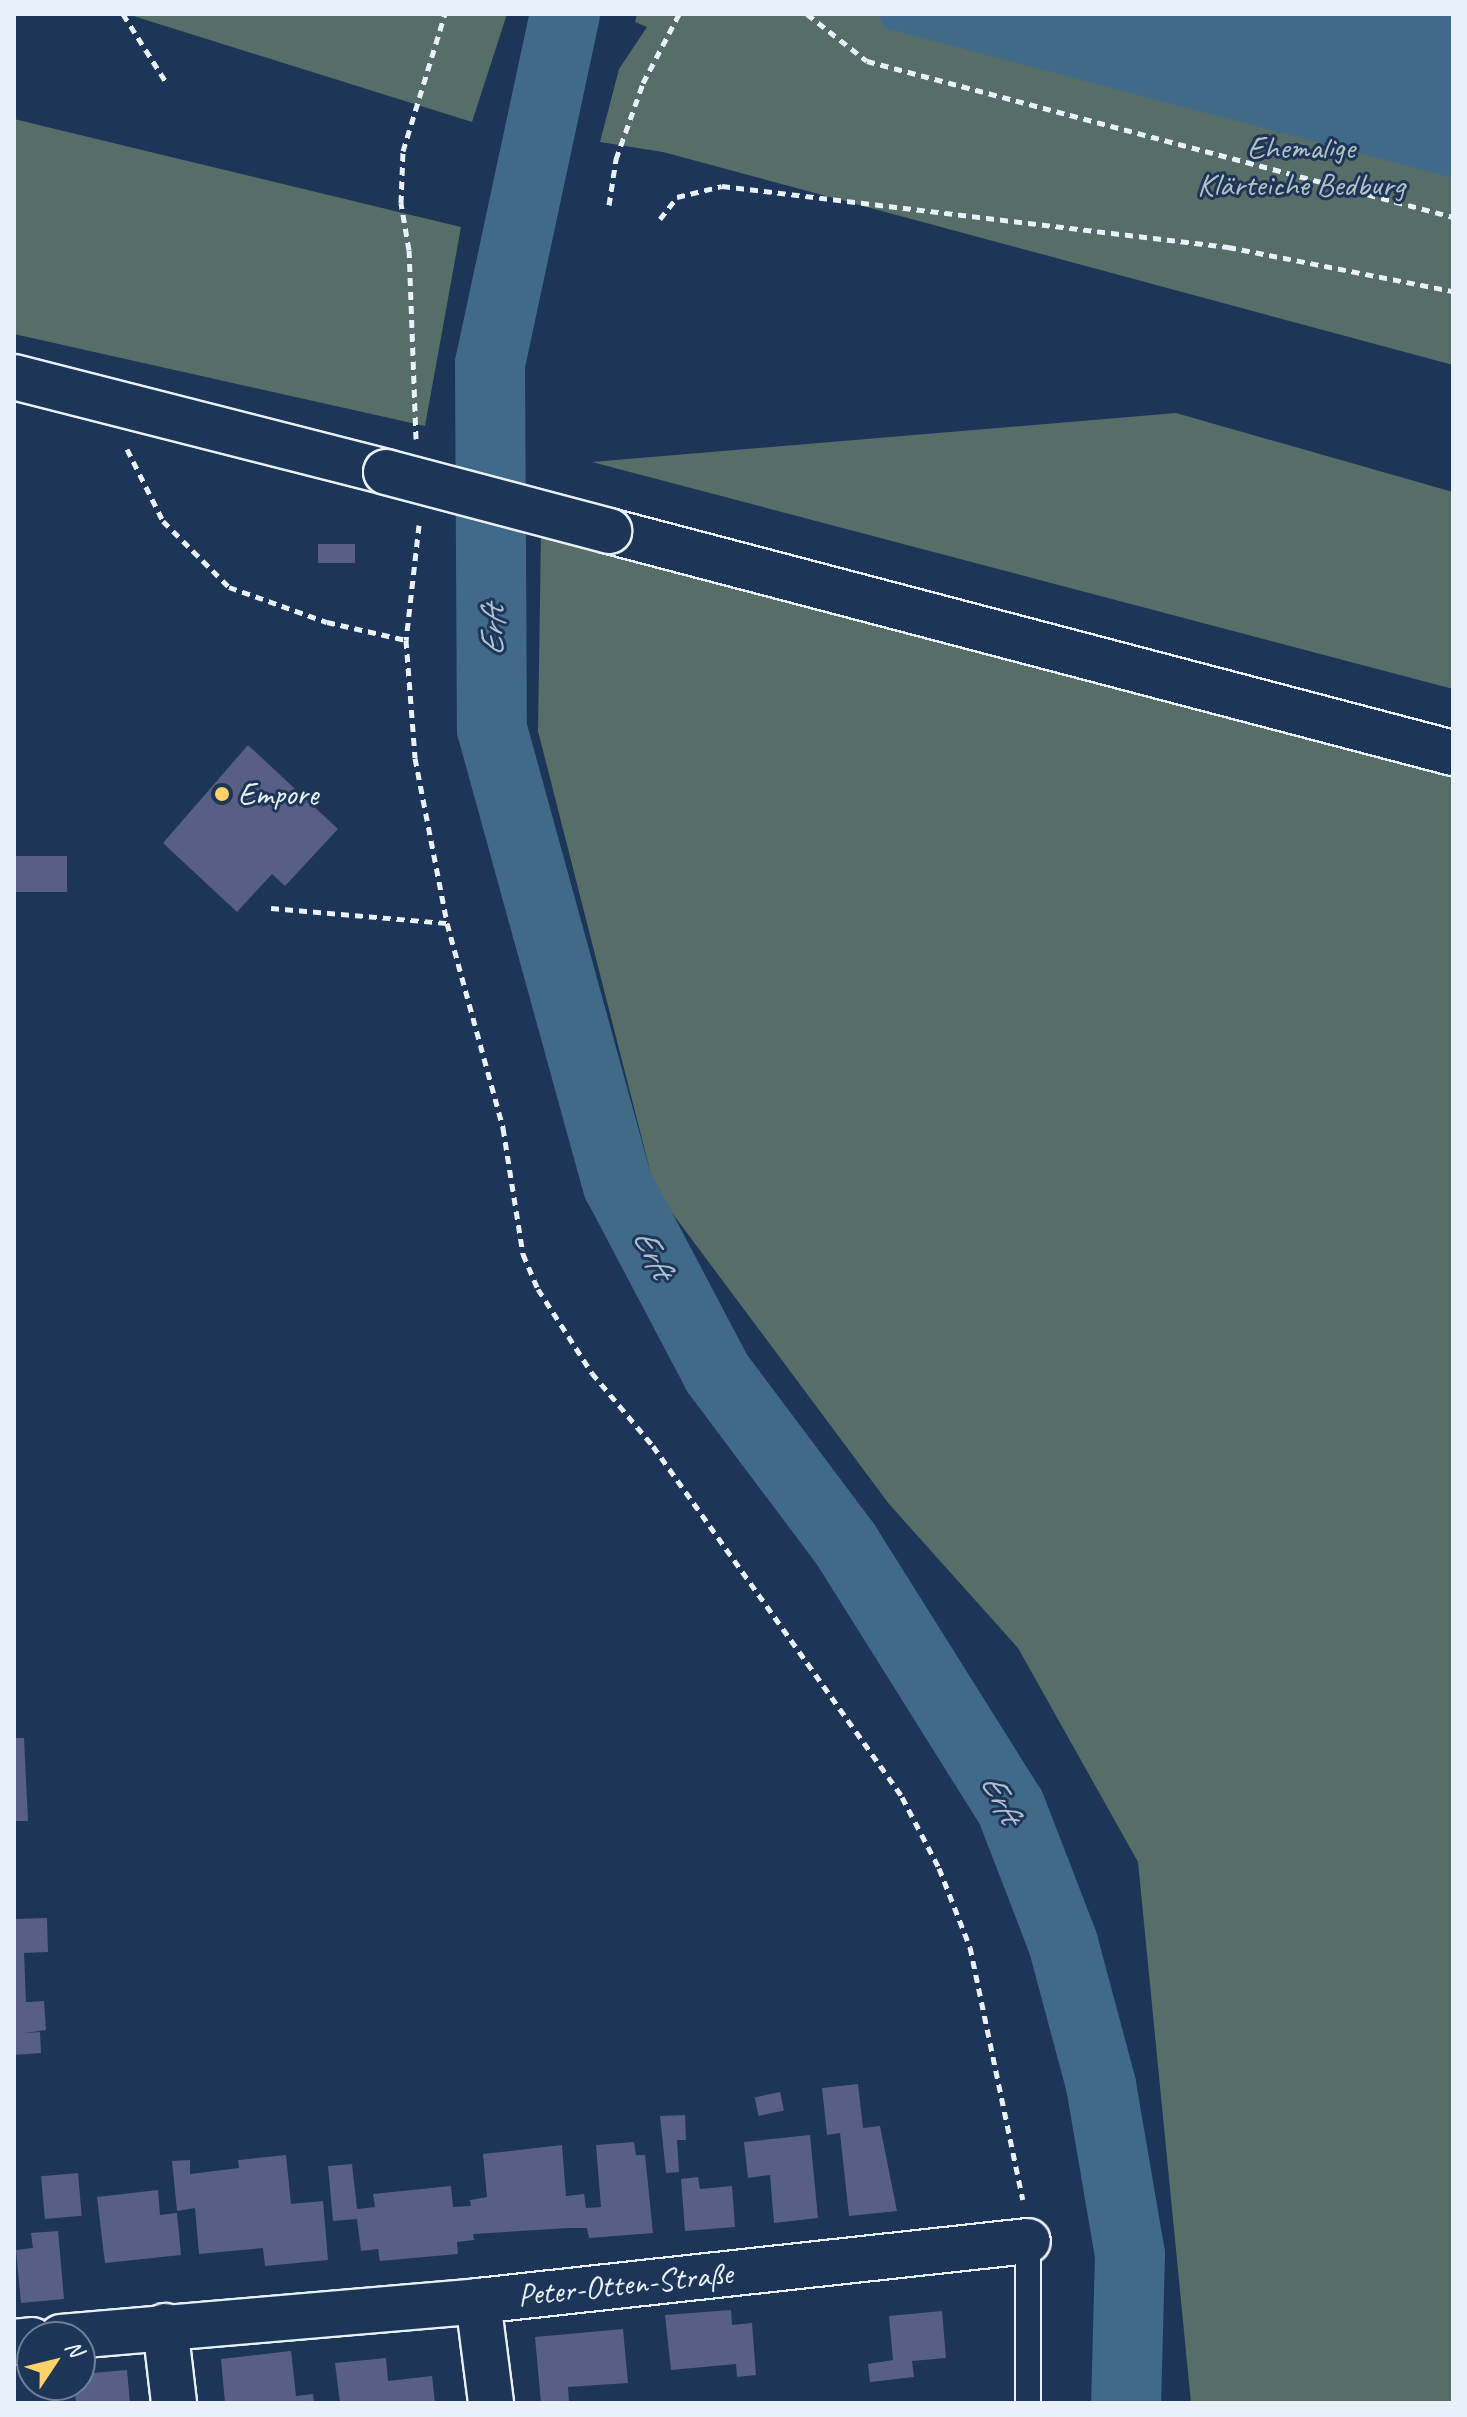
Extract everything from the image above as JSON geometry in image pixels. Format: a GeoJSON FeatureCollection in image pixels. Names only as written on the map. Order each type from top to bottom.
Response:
{"type":"FeatureCollection","features":[{"type":"Feature","properties":{"kind":"main road"},"geometry":{"type":"LineString","coordinates":[[14,377],[401,464],[609,531],[1453,753]]}},
{"type":"Feature","properties":{"kind":"main road","name":"Peter-Otten-Straße"},"geometry":{"type":"LineString","coordinates":[[96,2333],[478,2301],[1028,2241]]}},
{"type":"Feature","properties":{"kind":"main road"},"geometry":{"type":"LineString","coordinates":[[478,2301],[491,2403]]}},
{"type":"Feature","properties":{"kind":"main road"},"geometry":{"type":"LineString","coordinates":[[165,2326],[174,2403]]}},
{"type":"Feature","properties":{"kind":"lane"},"geometry":{"type":"LineString","coordinates":[[1028,2241],[1028,2403]]}},
{"type":"Feature","properties":{"kind":"path"},"geometry":{"type":"LineString","coordinates":[[123,14],[166,82]]}},
{"type":"Feature","properties":{"kind":"path"},"geometry":{"type":"LineString","coordinates":[[401,464],[409,250],[401,203],[403,151],[445,14]]}},
{"type":"Feature","properties":{"kind":"path"},"geometry":{"type":"LineString","coordinates":[[609,205],[616,159],[643,83],[679,14]]}},
{"type":"Feature","properties":{"kind":"path"},"geometry":{"type":"LineString","coordinates":[[807,14],[867,61],[1453,217]]}},
{"type":"Feature","properties":{"kind":"path"},"geometry":{"type":"LineString","coordinates":[[660,219],[677,197],[722,186],[1228,247],[1453,291]]}},
{"type":"Feature","properties":{"kind":"path"},"geometry":{"type":"LineString","coordinates":[[126,445],[163,521],[229,587],[327,622],[406,640]]}},
{"type":"Feature","properties":{"kind":"path"},"geometry":{"type":"LineString","coordinates":[[419,517],[406,640],[415,758],[447,923],[503,1128],[523,1254],[538,1289],[592,1373],[653,1446],[902,1797],[939,1868],[970,1947],[988,2019],[1017,2155],[1028,2241]]}},
{"type":"Feature","properties":{"kind":"path"},"geometry":{"type":"LineString","coordinates":[[271,908],[447,923]]}},
{"type":"Feature","properties":{"kind":"green space"},"geometry":{"type":"Polygon","coordinates":[[[127,14],[507,14],[472,122],[127,14]]]}},
{"type":"Feature","properties":{"kind":"green space","name":"Ehemalige Klärteiche Bedburg"},"geometry":{"type":"Polygon","coordinates":[[[637,14],[1453,14],[1453,365],[663,152],[600,142],[619,69],[647,27],[635,22],[637,14]]]}},
{"type":"Feature","properties":{"kind":"green space"},"geometry":{"type":"Polygon","coordinates":[[[14,119],[461,227],[425,426],[14,334],[14,119]]]}},
{"type":"Feature","properties":{"kind":"green space"},"geometry":{"type":"Polygon","coordinates":[[[1176,413],[1453,492],[1453,689],[592,462],[1176,413]]]}},
{"type":"Feature","properties":{"kind":"green space"},"geometry":{"type":"Polygon","coordinates":[[[541,532],[1453,775],[1453,2403],[1191,2403],[1138,1862],[1018,1648],[889,1504],[655,1190],[538,731],[541,532]]]}},
{"type":"Feature","properties":{"kind":"water"},"geometry":{"type":"Polygon","coordinates":[[[879,14],[1453,14],[1453,178],[884,28],[879,14]]]}},
{"type":"Feature","properties":{"kind":"building"},"geometry":{"type":"Polygon","coordinates":[[[318,544],[355,544],[355,563],[318,563],[318,544]]]}},
{"type":"Feature","properties":{"kind":"building"},"geometry":{"type":"Polygon","coordinates":[[[248,745],[338,829],[285,886],[272,874],[237,912],[163,843],[248,745]]]}},
{"type":"Feature","properties":{"kind":"building"},"geometry":{"type":"Polygon","coordinates":[[[14,856],[67,856],[67,892],[14,892],[14,856]]]}},
{"type":"Feature","properties":{"kind":"building"},"geometry":{"type":"Polygon","coordinates":[[[14,1738],[24,1738],[28,1821],[14,1821],[14,1738]]]}},
{"type":"Feature","properties":{"kind":"building"},"geometry":{"type":"Polygon","coordinates":[[[47,1918],[48,1952],[24,1953],[26,2002],[44,2001],[46,2030],[24,2033],[40,2032],[41,2053],[14,2055],[14,1919],[47,1918]]]}},
{"type":"Feature","properties":{"kind":"building"},"geometry":{"type":"Polygon","coordinates":[[[858,2084],[863,2128],[880,2126],[897,2211],[849,2216],[840,2133],[827,2135],[822,2088],[858,2084]]]}},
{"type":"Feature","properties":{"kind":"building"},"geometry":{"type":"Polygon","coordinates":[[[780,2092],[784,2111],[759,2116],[755,2097],[780,2092]]]}},
{"type":"Feature","properties":{"kind":"building"},"geometry":{"type":"Polygon","coordinates":[[[685,2115],[686,2140],[677,2140],[679,2172],[666,2173],[660,2116],[685,2115]]]}},
{"type":"Feature","properties":{"kind":"building"},"geometry":{"type":"Polygon","coordinates":[[[810,2135],[818,2218],[774,2223],[770,2175],[748,2178],[744,2142],[810,2135]]]}},
{"type":"Feature","properties":{"kind":"building"},"geometry":{"type":"Polygon","coordinates":[[[634,2142],[636,2155],[645,2155],[653,2233],[589,2238],[587,2228],[568,2228],[473,2234],[474,2240],[457,2242],[458,2254],[380,2261],[378,2249],[361,2251],[357,2219],[333,2221],[328,2166],[352,2164],[357,2209],[375,2207],[373,2194],[451,2186],[453,2207],[471,2206],[470,2200],[487,2197],[483,2154],[562,2145],[566,2196],[584,2194],[586,2208],[601,2207],[596,2145],[634,2142]]]}},
{"type":"Feature","properties":{"kind":"building"},"geometry":{"type":"Polygon","coordinates":[[[286,2155],[291,2204],[323,2201],[328,2260],[265,2266],[263,2248],[199,2254],[195,2208],[177,2211],[172,2161],[190,2160],[190,2174],[239,2168],[238,2160],[286,2155]]]}},
{"type":"Feature","properties":{"kind":"building"},"geometry":{"type":"Polygon","coordinates":[[[78,2173],[82,2216],[45,2219],[41,2176],[78,2173]]]}},
{"type":"Feature","properties":{"kind":"building"},"geometry":{"type":"Polygon","coordinates":[[[698,2177],[700,2189],[732,2186],[735,2227],[685,2231],[681,2179],[698,2177]]]}},
{"type":"Feature","properties":{"kind":"building"},"geometry":{"type":"Polygon","coordinates":[[[158,2190],[160,2215],[177,2213],[181,2255],[105,2263],[97,2197],[158,2190]]]}},
{"type":"Feature","properties":{"kind":"building"},"geometry":{"type":"Polygon","coordinates":[[[58,2231],[64,2299],[21,2303],[16,2250],[33,2248],[31,2233],[58,2231]]]}},
{"type":"Feature","properties":{"kind":"building"},"geometry":{"type":"Polygon","coordinates":[[[731,2310],[732,2325],[752,2323],[756,2375],[737,2377],[736,2364],[671,2370],[665,2315],[731,2310]]]}},
{"type":"Feature","properties":{"kind":"building"},"geometry":{"type":"Polygon","coordinates":[[[942,2311],[946,2358],[912,2361],[914,2377],[870,2382],[868,2364],[893,2360],[889,2316],[942,2311]]]}},
{"type":"Feature","properties":{"kind":"building"},"geometry":{"type":"Polygon","coordinates":[[[623,2329],[628,2383],[568,2387],[569,2403],[541,2403],[535,2337],[623,2329]]]}},
{"type":"Feature","properties":{"kind":"building"},"geometry":{"type":"Polygon","coordinates":[[[291,2351],[296,2396],[313,2394],[314,2403],[225,2403],[221,2359],[291,2351]]]}},
{"type":"Feature","properties":{"kind":"building"},"geometry":{"type":"Polygon","coordinates":[[[386,2358],[388,2381],[432,2376],[435,2403],[340,2403],[335,2363],[386,2358]]]}},
{"type":"Feature","properties":{"kind":"building"},"geometry":{"type":"Polygon","coordinates":[[[127,2370],[130,2403],[76,2403],[96,2401],[96,2373],[127,2370]]]}},
{"type":"Feature","properties":{"kind":"waterway","name":"Erft"},"geometry":{"type":"LineString","coordinates":[[565,14],[490,364],[492,729],[618,1185],[717,1373],[846,1545],[1011,1808],[1063,1943],[1101,2085],[1130,2254],[1126,2403]]}},
{"type":"Feature","properties":{"kind":"place","name":"Empore"},"geometry":{"type":"Point","coordinates":[222,794]}}]}
